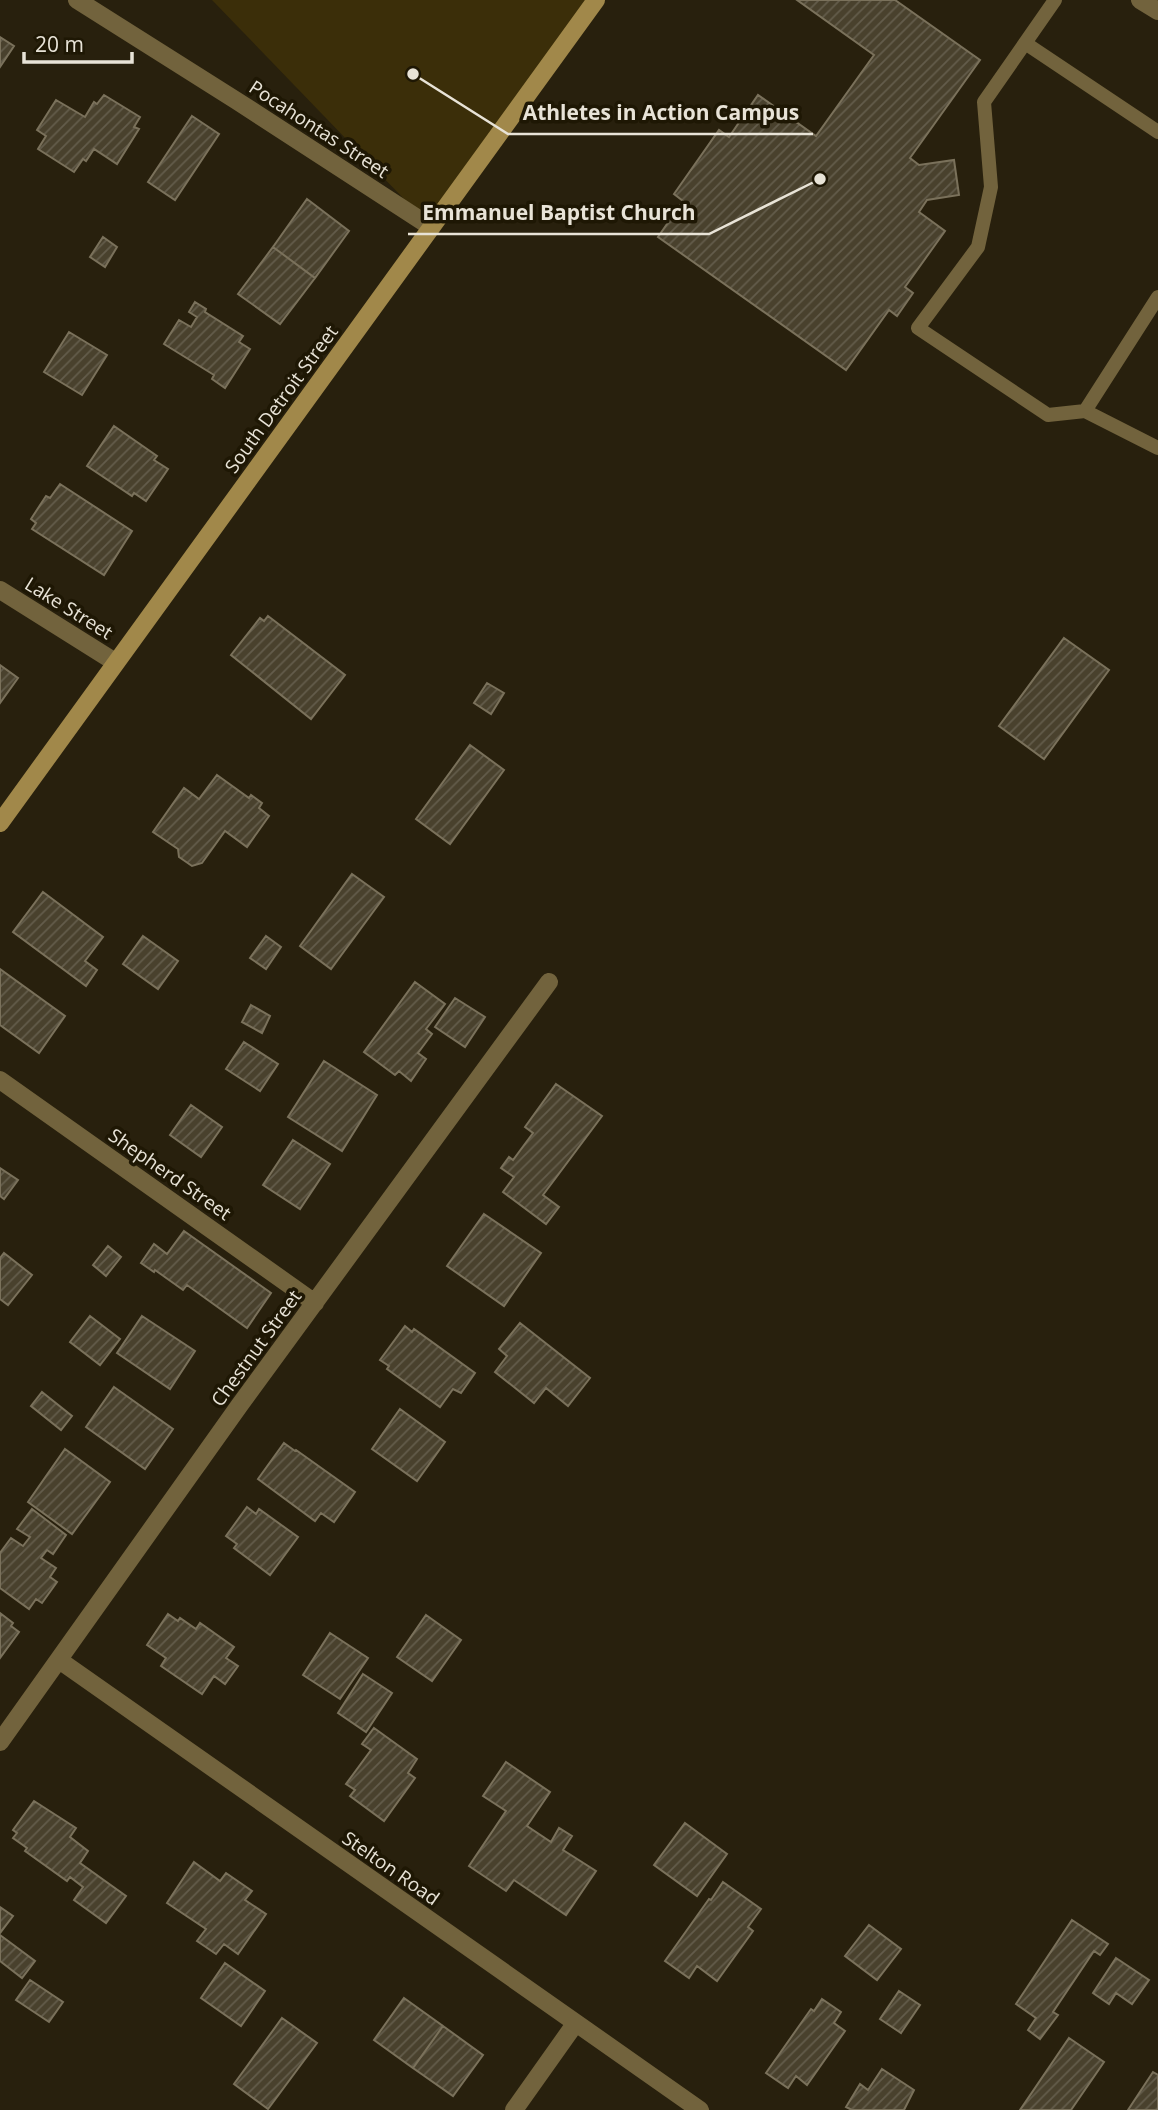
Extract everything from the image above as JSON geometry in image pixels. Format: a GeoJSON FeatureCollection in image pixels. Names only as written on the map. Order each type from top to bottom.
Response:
{"type":"FeatureCollection","features":[{"type":"Feature","properties":{"kind":"main road","name":"South Detroit Street"},"geometry":{"type":"LineString","coordinates":[[0,823],[596,0]]}},
{"type":"Feature","properties":{"kind":"street","name":"Pocahontas Street"},"geometry":{"type":"LineString","coordinates":[[77,0],[431,227]]}},
{"type":"Feature","properties":{"kind":"street"},"geometry":{"type":"LineString","coordinates":[[1140,0],[1158,11]]}},
{"type":"Feature","properties":{"kind":"street","name":"Lake Street"},"geometry":{"type":"LineString","coordinates":[[0,590],[116,663]]}},
{"type":"Feature","properties":{"kind":"street","name":"Chestnut Street"},"geometry":{"type":"LineString","coordinates":[[0,1742],[239,1406],[549,982]]}},
{"type":"Feature","properties":{"kind":"street","name":"Shepherd Street"},"geometry":{"type":"LineString","coordinates":[[0,1080],[315,1303]]}},
{"type":"Feature","properties":{"kind":"street","name":"Stelton Road"},"geometry":{"type":"LineString","coordinates":[[59,1660],[700,2110]]}},
{"type":"Feature","properties":{"kind":"street"},"geometry":{"type":"LineString","coordinates":[[514,2110],[575,2024]]}},
{"type":"Feature","properties":{"kind":"lane"},"geometry":{"type":"LineString","coordinates":[[1055,0],[984,102],[990,187],[978,247],[918,328],[1048,415],[1086,411],[1158,448]]}},
{"type":"Feature","properties":{"kind":"lane"},"geometry":{"type":"LineString","coordinates":[[1025,43],[1158,132]]}},
{"type":"Feature","properties":{"kind":"lane"},"geometry":{"type":"LineString","coordinates":[[1086,411],[1158,298]]}},
{"type":"Feature","properties":{"kind":"shaded area"},"geometry":{"type":"Polygon","coordinates":[[[212,0],[596,0],[431,227],[212,0]]]}},
{"type":"Feature","properties":{"kind":"building"},"geometry":{"type":"Polygon","coordinates":[[[797,0],[895,0],[980,60],[910,158],[919,165],[954,160],[959,195],[927,200],[919,212],[945,231],[905,287],[913,293],[897,316],[889,310],[846,370],[658,237],[683,201],[674,194],[719,130],[729,137],[758,95],[816,136],[874,55],[797,0]]]}},
{"type":"Feature","properties":{"kind":"building"},"geometry":{"type":"Polygon","coordinates":[[[0,37],[14,46],[0,67],[0,37]]]}},
{"type":"Feature","properties":{"kind":"building"},"geometry":{"type":"Polygon","coordinates":[[[104,95],[140,117],[134,127],[139,129],[117,164],[94,149],[74,172],[38,149],[46,136],[37,130],[56,100],[85,117],[94,102],[97,104],[104,95]]]}},
{"type":"Feature","properties":{"kind":"building"},"geometry":{"type":"Polygon","coordinates":[[[192,116],[219,134],[175,200],[148,182],[192,116]]]}},
{"type":"Feature","properties":{"kind":"building"},"geometry":{"type":"Polygon","coordinates":[[[307,199],[349,231],[315,278],[273,247],[307,199]]]}},
{"type":"Feature","properties":{"kind":"building"},"geometry":{"type":"Polygon","coordinates":[[[103,237],[117,247],[105,267],[90,257],[103,237]]]}},
{"type":"Feature","properties":{"kind":"building"},"geometry":{"type":"Polygon","coordinates":[[[273,247],[315,278],[280,324],[238,294],[273,247]]]}},
{"type":"Feature","properties":{"kind":"building"},"geometry":{"type":"Polygon","coordinates":[[[195,302],[206,309],[205,312],[243,336],[239,342],[250,349],[225,388],[212,379],[214,375],[164,344],[179,320],[191,327],[197,317],[189,312],[195,302]]]}},
{"type":"Feature","properties":{"kind":"building"},"geometry":{"type":"Polygon","coordinates":[[[69,332],[107,355],[82,395],[44,372],[69,332]]]}},
{"type":"Feature","properties":{"kind":"building"},"geometry":{"type":"Polygon","coordinates":[[[114,426],[157,456],[154,460],[168,469],[146,501],[134,493],[132,496],[87,466],[114,426]]]}},
{"type":"Feature","properties":{"kind":"building"},"geometry":{"type":"Polygon","coordinates":[[[60,484],[132,531],[104,575],[32,529],[36,523],[31,519],[46,496],[50,498],[60,484]]]}},
{"type":"Feature","properties":{"kind":"building"},"geometry":{"type":"Polygon","coordinates":[[[268,616],[345,675],[311,719],[231,655],[260,618],[264,621],[268,616]]]}},
{"type":"Feature","properties":{"kind":"building"},"geometry":{"type":"Polygon","coordinates":[[[1064,638],[1109,670],[1044,759],[999,726],[1064,638]]]}},
{"type":"Feature","properties":{"kind":"building"},"geometry":{"type":"Polygon","coordinates":[[[0,665],[18,678],[0,703],[0,665]]]}},
{"type":"Feature","properties":{"kind":"building"},"geometry":{"type":"Polygon","coordinates":[[[487,683],[504,693],[491,714],[474,703],[487,683]]]}},
{"type":"Feature","properties":{"kind":"building"},"geometry":{"type":"Polygon","coordinates":[[[470,745],[504,770],[450,844],[416,819],[470,745]]]}},
{"type":"Feature","properties":{"kind":"building"},"geometry":{"type":"Polygon","coordinates":[[[217,775],[249,798],[251,795],[262,803],[259,808],[269,816],[247,847],[225,831],[202,863],[192,866],[179,857],[178,849],[153,832],[184,788],[199,799],[217,775]]]}},
{"type":"Feature","properties":{"kind":"building"},"geometry":{"type":"Polygon","coordinates":[[[352,874],[384,897],[331,969],[300,946],[352,874]]]}},
{"type":"Feature","properties":{"kind":"building"},"geometry":{"type":"Polygon","coordinates":[[[43,892],[103,937],[85,961],[97,970],[86,986],[13,932],[43,892]]]}},
{"type":"Feature","properties":{"kind":"building"},"geometry":{"type":"Polygon","coordinates":[[[143,936],[178,961],[158,989],[123,964],[143,936]]]}},
{"type":"Feature","properties":{"kind":"building"},"geometry":{"type":"Polygon","coordinates":[[[266,936],[281,947],[266,969],[250,958],[266,936]]]}},
{"type":"Feature","properties":{"kind":"building"},"geometry":{"type":"Polygon","coordinates":[[[0,969],[65,1016],[39,1053],[0,1025],[0,969]]]}},
{"type":"Feature","properties":{"kind":"building"},"geometry":{"type":"Polygon","coordinates":[[[415,982],[445,1004],[426,1029],[432,1034],[418,1053],[426,1059],[411,1081],[399,1071],[395,1075],[364,1052],[415,982]]]}},
{"type":"Feature","properties":{"kind":"building"},"geometry":{"type":"Polygon","coordinates":[[[455,998],[485,1017],[465,1047],[435,1027],[455,998]]]}},
{"type":"Feature","properties":{"kind":"building"},"geometry":{"type":"Polygon","coordinates":[[[251,1005],[270,1016],[262,1033],[242,1022],[251,1005]]]}},
{"type":"Feature","properties":{"kind":"building"},"geometry":{"type":"Polygon","coordinates":[[[244,1042],[278,1064],[260,1091],[226,1069],[244,1042]]]}},
{"type":"Feature","properties":{"kind":"building"},"geometry":{"type":"Polygon","coordinates":[[[324,1061],[377,1095],[342,1151],[288,1117],[324,1061]]]}},
{"type":"Feature","properties":{"kind":"building"},"geometry":{"type":"Polygon","coordinates":[[[556,1084],[602,1116],[543,1195],[559,1207],[546,1224],[503,1192],[514,1177],[501,1168],[509,1157],[513,1160],[533,1133],[525,1127],[556,1084]]]}},
{"type":"Feature","properties":{"kind":"building"},"geometry":{"type":"Polygon","coordinates":[[[191,1105],[222,1127],[201,1157],[170,1135],[191,1105]]]}},
{"type":"Feature","properties":{"kind":"building"},"geometry":{"type":"Polygon","coordinates":[[[293,1140],[330,1164],[300,1209],[263,1185],[293,1140]]]}},
{"type":"Feature","properties":{"kind":"building"},"geometry":{"type":"Polygon","coordinates":[[[0,1168],[18,1180],[4,1199],[0,1196],[0,1168]]]}},
{"type":"Feature","properties":{"kind":"building"},"geometry":{"type":"Polygon","coordinates":[[[484,1214],[541,1253],[504,1306],[447,1266],[484,1214]]]}},
{"type":"Feature","properties":{"kind":"building"},"geometry":{"type":"Polygon","coordinates":[[[184,1231],[271,1293],[247,1328],[187,1285],[183,1290],[141,1263],[154,1244],[167,1254],[184,1231]]]}},
{"type":"Feature","properties":{"kind":"building"},"geometry":{"type":"Polygon","coordinates":[[[108,1246],[121,1257],[106,1276],[93,1265],[108,1246]]]}},
{"type":"Feature","properties":{"kind":"building"},"geometry":{"type":"Polygon","coordinates":[[[4,1253],[32,1275],[8,1305],[0,1299],[0,1258],[4,1253]]]}},
{"type":"Feature","properties":{"kind":"building"},"geometry":{"type":"Polygon","coordinates":[[[90,1316],[120,1339],[100,1365],[70,1342],[90,1316]]]}},
{"type":"Feature","properties":{"kind":"building"},"geometry":{"type":"Polygon","coordinates":[[[142,1316],[195,1351],[170,1389],[117,1353],[142,1316]]]}},
{"type":"Feature","properties":{"kind":"building"},"geometry":{"type":"Polygon","coordinates":[[[520,1323],[590,1378],[568,1406],[546,1388],[534,1403],[495,1372],[507,1356],[499,1349],[520,1323]]]}},
{"type":"Feature","properties":{"kind":"building"},"geometry":{"type":"Polygon","coordinates":[[[405,1326],[412,1332],[414,1329],[475,1373],[461,1393],[453,1389],[440,1407],[387,1369],[389,1366],[380,1360],[405,1326]]]}},
{"type":"Feature","properties":{"kind":"building"},"geometry":{"type":"Polygon","coordinates":[[[114,1387],[173,1429],[145,1469],[86,1427],[114,1387]]]}},
{"type":"Feature","properties":{"kind":"building"},"geometry":{"type":"Polygon","coordinates":[[[42,1392],[72,1416],[61,1430],[31,1406],[42,1392]]]}},
{"type":"Feature","properties":{"kind":"building"},"geometry":{"type":"Polygon","coordinates":[[[400,1409],[445,1442],[417,1481],[372,1449],[400,1409]]]}},
{"type":"Feature","properties":{"kind":"building"},"geometry":{"type":"Polygon","coordinates":[[[284,1443],[355,1492],[334,1522],[321,1513],[315,1521],[258,1479],[284,1443]]]}},
{"type":"Feature","properties":{"kind":"building"},"geometry":{"type":"Polygon","coordinates":[[[65,1449],[110,1482],[72,1534],[28,1502],[65,1449]]]}},
{"type":"Feature","properties":{"kind":"building"},"geometry":{"type":"Polygon","coordinates":[[[247,1507],[256,1514],[259,1509],[298,1537],[270,1575],[234,1548],[237,1544],[226,1536],[247,1507]]]}},
{"type":"Feature","properties":{"kind":"building"},"geometry":{"type":"Polygon","coordinates":[[[32,1509],[66,1535],[53,1554],[47,1550],[41,1558],[56,1568],[50,1577],[57,1582],[42,1603],[36,1599],[29,1609],[0,1588],[0,1553],[11,1538],[23,1546],[30,1537],[17,1529],[32,1509]]]}},
{"type":"Feature","properties":{"kind":"building"},"geometry":{"type":"Polygon","coordinates":[[[0,1613],[13,1623],[11,1626],[19,1632],[0,1658],[0,1613]]]}},
{"type":"Feature","properties":{"kind":"building"},"geometry":{"type":"Polygon","coordinates":[[[168,1614],[178,1621],[180,1618],[196,1629],[200,1623],[234,1647],[226,1658],[238,1666],[225,1684],[214,1676],[202,1694],[161,1666],[166,1658],[147,1645],[168,1614]]]}},
{"type":"Feature","properties":{"kind":"building"},"geometry":{"type":"Polygon","coordinates":[[[426,1615],[461,1640],[432,1681],[397,1657],[426,1615]]]}},
{"type":"Feature","properties":{"kind":"building"},"geometry":{"type":"Polygon","coordinates":[[[330,1633],[368,1658],[340,1699],[303,1675],[330,1633]]]}},
{"type":"Feature","properties":{"kind":"building"},"geometry":{"type":"Polygon","coordinates":[[[363,1674],[392,1693],[366,1732],[338,1713],[363,1674]]]}},
{"type":"Feature","properties":{"kind":"building"},"geometry":{"type":"Polygon","coordinates":[[[374,1728],[417,1759],[408,1773],[415,1778],[384,1821],[350,1796],[355,1790],[346,1784],[371,1750],[362,1744],[374,1728]]]}},
{"type":"Feature","properties":{"kind":"building"},"geometry":{"type":"Polygon","coordinates":[[[506,1762],[550,1792],[527,1826],[551,1842],[559,1828],[572,1836],[563,1850],[596,1871],[566,1915],[514,1880],[506,1891],[469,1866],[506,1811],[483,1796],[506,1762]]]}},
{"type":"Feature","properties":{"kind":"building"},"geometry":{"type":"Polygon","coordinates":[[[34,1801],[76,1828],[70,1837],[88,1851],[80,1863],[126,1896],[106,1923],[74,1900],[83,1887],[70,1877],[67,1881],[25,1851],[27,1848],[13,1838],[17,1833],[13,1830],[34,1801]]]}},
{"type":"Feature","properties":{"kind":"building"},"geometry":{"type":"Polygon","coordinates":[[[685,1823],[727,1854],[697,1896],[654,1865],[685,1823]]]}},
{"type":"Feature","properties":{"kind":"building"},"geometry":{"type":"Polygon","coordinates":[[[194,1862],[220,1881],[226,1873],[252,1891],[245,1900],[266,1914],[238,1954],[224,1944],[216,1954],[197,1941],[206,1929],[167,1903],[194,1862]]]}},
{"type":"Feature","properties":{"kind":"building"},"geometry":{"type":"Polygon","coordinates":[[[723,1882],[761,1909],[748,1927],[753,1931],[717,1981],[697,1966],[689,1978],[665,1961],[723,1882]]]}},
{"type":"Feature","properties":{"kind":"building"},"geometry":{"type":"Polygon","coordinates":[[[0,1907],[13,1916],[0,1933],[0,1907]]]}},
{"type":"Feature","properties":{"kind":"building"},"geometry":{"type":"Polygon","coordinates":[[[1072,1920],[1108,1944],[1100,1955],[1094,1951],[1053,2012],[1058,2015],[1040,2039],[1028,2030],[1036,2018],[1016,2004],[1072,1920]]]}},
{"type":"Feature","properties":{"kind":"building"},"geometry":{"type":"Polygon","coordinates":[[[869,1925],[901,1949],[877,1980],[845,1956],[869,1925]]]}},
{"type":"Feature","properties":{"kind":"building"},"geometry":{"type":"Polygon","coordinates":[[[0,1935],[35,1961],[22,1978],[0,1961],[0,1935]]]}},
{"type":"Feature","properties":{"kind":"building"},"geometry":{"type":"Polygon","coordinates":[[[1116,1958],[1149,1980],[1132,2004],[1116,1993],[1109,2004],[1093,1993],[1116,1958]]]}},
{"type":"Feature","properties":{"kind":"building"},"geometry":{"type":"Polygon","coordinates":[[[225,1963],[265,1991],[241,2026],[201,1998],[225,1963]]]}},
{"type":"Feature","properties":{"kind":"building"},"geometry":{"type":"Polygon","coordinates":[[[30,1980],[63,2002],[49,2022],[16,2000],[30,1980]]]}},
{"type":"Feature","properties":{"kind":"building"},"geometry":{"type":"Polygon","coordinates":[[[899,1991],[920,2005],[901,2033],[880,2019],[899,1991]]]}},
{"type":"Feature","properties":{"kind":"building"},"geometry":{"type":"Polygon","coordinates":[[[404,1998],[443,2026],[413,2068],[374,2040],[404,1998]]]}},
{"type":"Feature","properties":{"kind":"building"},"geometry":{"type":"Polygon","coordinates":[[[822,1999],[841,2012],[834,2023],[845,2031],[807,2085],[796,2076],[788,2088],[766,2073],[811,2009],[814,2011],[822,1999]]]}},
{"type":"Feature","properties":{"kind":"building"},"geometry":{"type":"Polygon","coordinates":[[[282,2018],[317,2043],[268,2109],[234,2084],[282,2018]]]}},
{"type":"Feature","properties":{"kind":"building"},"geometry":{"type":"Polygon","coordinates":[[[443,2026],[483,2055],[453,2096],[413,2068],[443,2026]]]}},
{"type":"Feature","properties":{"kind":"building"},"geometry":{"type":"Polygon","coordinates":[[[1069,2038],[1104,2062],[1071,2110],[1020,2110],[1069,2038]]]}},
{"type":"Feature","properties":{"kind":"building"},"geometry":{"type":"Polygon","coordinates":[[[882,2069],[914,2090],[904,2110],[852,2110],[846,2107],[860,2084],[868,2090],[882,2069]]]}},
{"type":"Feature","properties":{"kind":"building"},"geometry":{"type":"Polygon","coordinates":[[[1153,2072],[1158,2075],[1158,2110],[1128,2110],[1153,2072]]]}},
{"type":"Feature","properties":{"kind":"place","name":"Athletes in Action Campus"},"geometry":{"type":"Point","coordinates":[413,74]}},
{"type":"Feature","properties":{"kind":"place","name":"Emmanuel Baptist Church"},"geometry":{"type":"Point","coordinates":[820,179]}}]}
